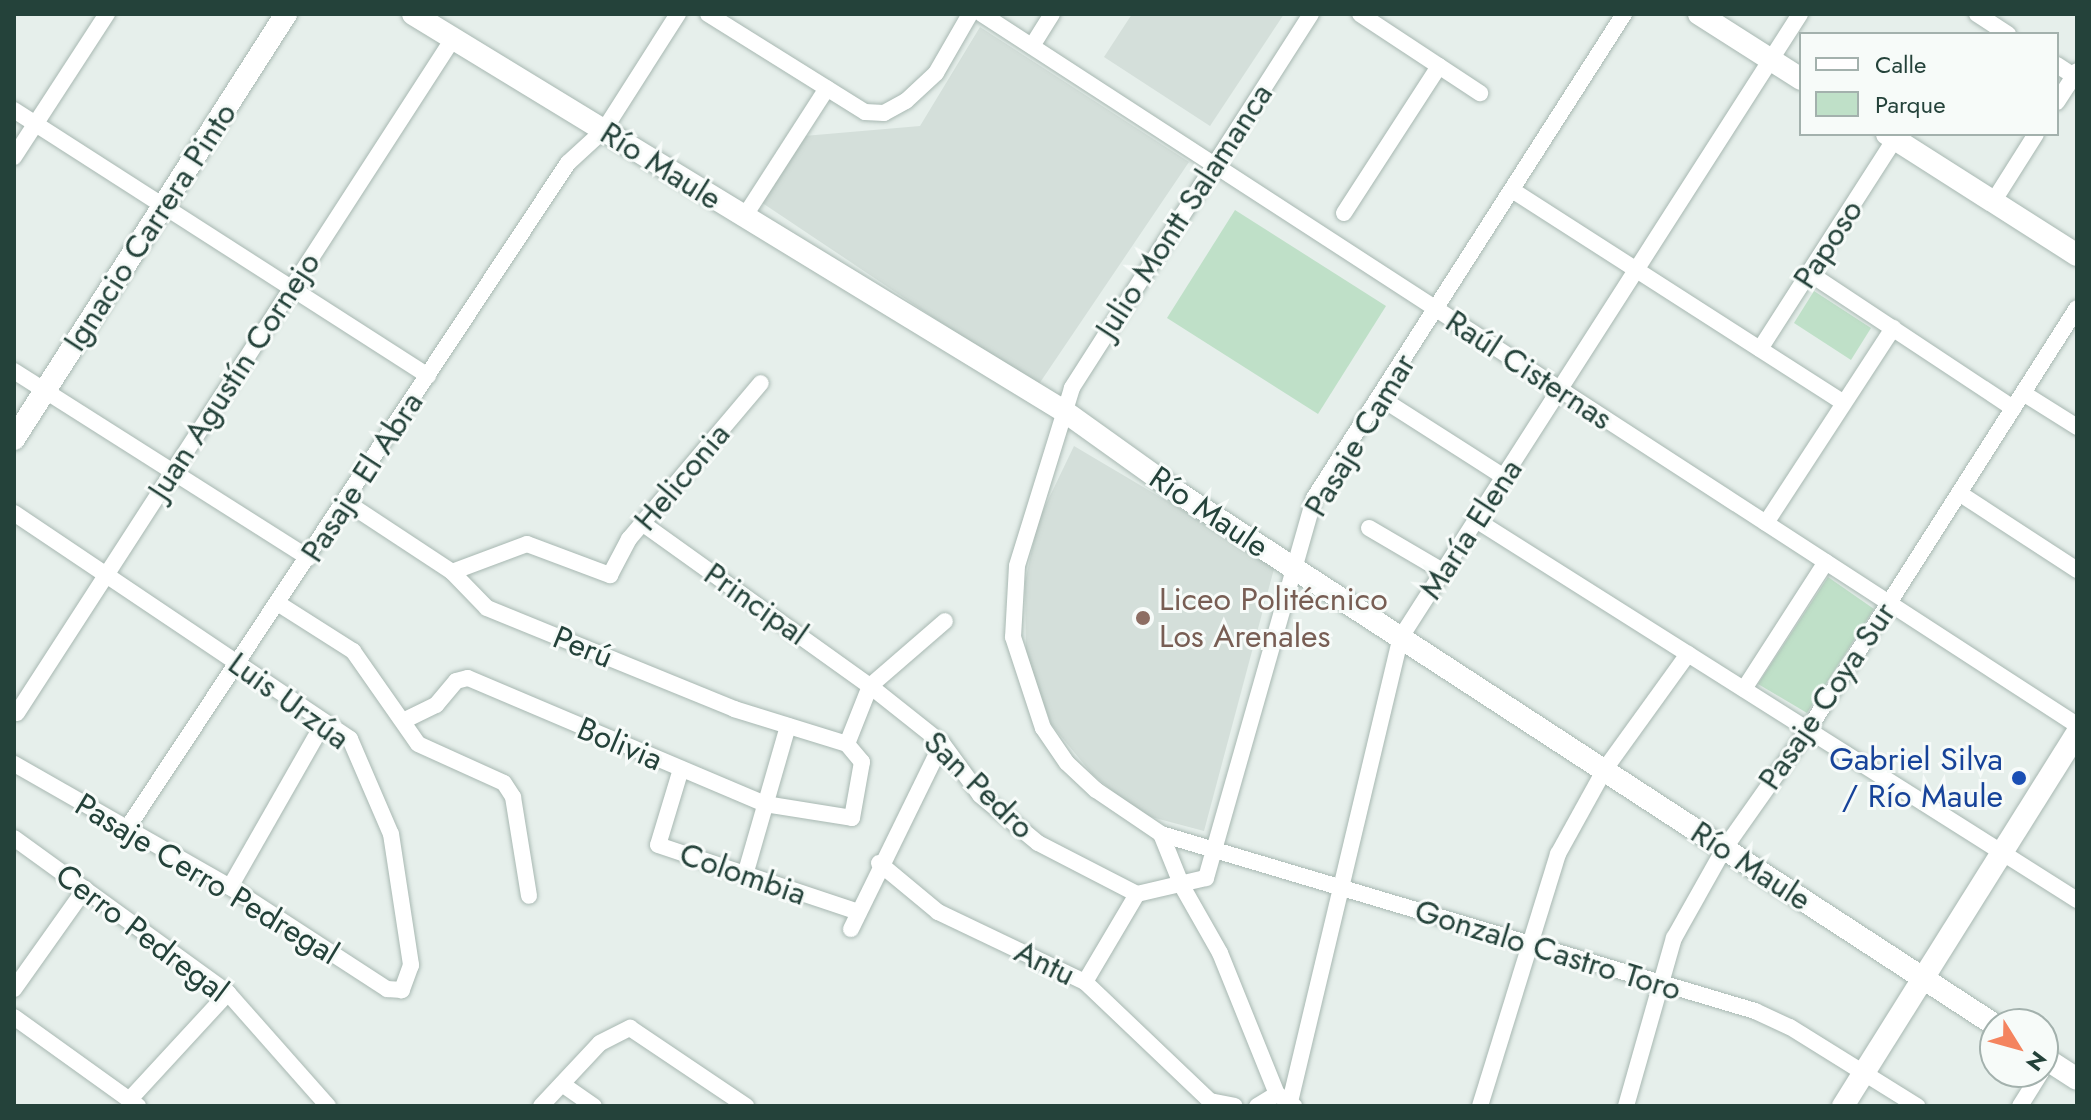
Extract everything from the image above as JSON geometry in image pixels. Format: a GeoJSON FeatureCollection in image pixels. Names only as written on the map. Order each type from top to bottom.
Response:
{"type":"FeatureCollection","features":[{"type":"Feature","properties":{"kind":"street"},"geometry":{"type":"LineString","coordinates":[[14,157],[107,14]]}},
{"type":"Feature","properties":{"kind":"street","name":"Ignacio Carrera Pinto"},"geometry":{"type":"LineString","coordinates":[[14,439],[286,14]]}},
{"type":"Feature","properties":{"kind":"street","name":"Río Maule"},"geometry":{"type":"LineString","coordinates":[[413,14],[1064,411],[1291,567],[1979,1015]]}},
{"type":"Feature","properties":{"kind":"street","name":"Pasaje El Abra"},"geometry":{"type":"LineString","coordinates":[[126,830],[279,604],[568,163],[604,130],[678,14]]}},
{"type":"Feature","properties":{"kind":"street"},"geometry":{"type":"LineString","coordinates":[[708,14],[865,112],[884,113],[936,73],[970,14]]}},
{"type":"Feature","properties":{"kind":"street","name":"Raúl Cisternas"},"geometry":{"type":"LineString","coordinates":[[982,14],[2077,725]]}},
{"type":"Feature","properties":{"kind":"street"},"geometry":{"type":"LineString","coordinates":[[1032,46],[1052,14]]}},
{"type":"Feature","properties":{"kind":"street","name":"Julio Montt Salamanca"},"geometry":{"type":"LineString","coordinates":[[1161,834],[1129,816],[1067,763],[1043,728],[1013,637],[1017,566],[1064,411],[1102,333],[1311,14]]}},
{"type":"Feature","properties":{"kind":"street"},"geometry":{"type":"LineString","coordinates":[[1360,14],[1480,93]]}},
{"type":"Feature","properties":{"kind":"street","name":"Pasaje Camar"},"geometry":{"type":"LineString","coordinates":[[1182,886],[1206,878],[1216,849],[1291,567],[1314,498],[1624,14]]}},
{"type":"Feature","properties":{"kind":"street"},"geometry":{"type":"LineString","coordinates":[[1699,14],[1799,78]]}},
{"type":"Feature","properties":{"kind":"street","name":"María Elena"},"geometry":{"type":"LineString","coordinates":[[1287,1103],[1401,637],[1800,14]]}},
{"type":"Feature","properties":{"kind":"street"},"geometry":{"type":"LineString","coordinates":[[1977,14],[2005,32]]}},
{"type":"Feature","properties":{"kind":"street","name":"Juan Agustín Cornejo"},"geometry":{"type":"LineString","coordinates":[[17,713],[452,40]]}},
{"type":"Feature","properties":{"kind":"street"},"geometry":{"type":"LineString","coordinates":[[1344,213],[1439,66]]}},
{"type":"Feature","properties":{"kind":"street"},"geometry":{"type":"LineString","coordinates":[[2059,99],[2076,73]]}},
{"type":"Feature","properties":{"kind":"street"},"geometry":{"type":"LineString","coordinates":[[744,217],[827,88]]}},
{"type":"Feature","properties":{"kind":"street"},"geometry":{"type":"LineString","coordinates":[[14,110],[428,376]]}},
{"type":"Feature","properties":{"kind":"street"},"geometry":{"type":"LineString","coordinates":[[1993,202],[2035,136]]}},
{"type":"Feature","properties":{"kind":"street"},"geometry":{"type":"LineString","coordinates":[[1891,137],[2077,255]]}},
{"type":"Feature","properties":{"kind":"street","name":"Paposo"},"geometry":{"type":"LineString","coordinates":[[1760,349],[1891,137]]}},
{"type":"Feature","properties":{"kind":"street"},"geometry":{"type":"LineString","coordinates":[[1512,190],[1844,403]]}},
{"type":"Feature","properties":{"kind":"street"},"geometry":{"type":"LineString","coordinates":[[1809,273],[2013,408]]}},
{"type":"Feature","properties":{"kind":"street","name":"Pasaje Coya Sur"},"geometry":{"type":"LineString","coordinates":[[1626,1106],[1674,938],[1724,849],[1808,730],[2077,308]]}},
{"type":"Feature","properties":{"kind":"street"},"geometry":{"type":"LineString","coordinates":[[1766,523],[1893,328]]}},
{"type":"Feature","properties":{"kind":"street"},"geometry":{"type":"LineString","coordinates":[[14,371],[309,558]]}},
{"type":"Feature","properties":{"kind":"street","name":"Heliconia"},"geometry":{"type":"LineString","coordinates":[[452,572],[527,544],[610,575],[642,523],[761,383]]}},
{"type":"Feature","properties":{"kind":"street"},"geometry":{"type":"LineString","coordinates":[[2023,393],[2077,427]]}},
{"type":"Feature","properties":{"kind":"street"},"geometry":{"type":"LineString","coordinates":[[1379,397],[1504,477]]}},
{"type":"Feature","properties":{"kind":"street"},"geometry":{"type":"LineString","coordinates":[[1959,493],[2077,570]]}},
{"type":"Feature","properties":{"kind":"street","name":"Perú"},"geometry":{"type":"LineString","coordinates":[[346,502],[452,572],[487,608],[734,709],[847,744]]}},
{"type":"Feature","properties":{"kind":"street","name":"Luis Urzúa"},"geometry":{"type":"LineString","coordinates":[[14,513],[350,739],[359,753],[391,834],[411,965],[402,990]]}},
{"type":"Feature","properties":{"kind":"street"},"geometry":{"type":"LineString","coordinates":[[1476,520],[2077,900]]}},
{"type":"Feature","properties":{"kind":"street","name":"Principal"},"geometry":{"type":"LineString","coordinates":[[642,523],[870,686]]}},
{"type":"Feature","properties":{"kind":"street"},"geometry":{"type":"LineString","coordinates":[[1369,528],[1444,572]]}},
{"type":"Feature","properties":{"kind":"street"},"geometry":{"type":"LineString","coordinates":[[1744,689],[1826,562]]}},
{"type":"Feature","properties":{"kind":"street"},"geometry":{"type":"LineString","coordinates":[[279,604],[353,651],[418,744],[504,783],[513,797],[529,896]]}},
{"type":"Feature","properties":{"kind":"street"},"geometry":{"type":"LineString","coordinates":[[847,744],[870,686],[945,621]]}},
{"type":"Feature","properties":{"kind":"street"},"geometry":{"type":"LineString","coordinates":[[1480,1106],[1527,946],[1558,854],[1605,769],[1688,654]]}},
{"type":"Feature","properties":{"kind":"street","name":"Bolivia"},"geometry":{"type":"LineString","coordinates":[[403,721],[436,705],[456,681],[468,678],[765,804],[852,818],[862,762],[847,744]]}},
{"type":"Feature","properties":{"kind":"street","name":"San Pedro"},"geometry":{"type":"LineString","coordinates":[[870,686],[942,743],[980,795],[1011,823],[1038,843],[1137,894]]}},
{"type":"Feature","properties":{"kind":"street"},"geometry":{"type":"LineString","coordinates":[[230,887],[324,722]]}},
{"type":"Feature","properties":{"kind":"street"},"geometry":{"type":"LineString","coordinates":[[745,875],[788,726]]}},
{"type":"Feature","properties":{"kind":"street"},"geometry":{"type":"LineString","coordinates":[[1843,1106],[1860,1071],[2077,733]]}},
{"type":"Feature","properties":{"kind":"street"},"geometry":{"type":"LineString","coordinates":[[851,929],[879,863],[942,743]]}},
{"type":"Feature","properties":{"kind":"street","name":"Pasaje Cerro Pedregal"},"geometry":{"type":"LineString","coordinates":[[14,764],[230,887],[387,989],[402,990]]}},
{"type":"Feature","properties":{"kind":"street","name":"Colombia"},"geometry":{"type":"LineString","coordinates":[[681,769],[658,845],[858,912]]}},
{"type":"Feature","properties":{"kind":"street"},"geometry":{"type":"LineString","coordinates":[[1161,834],[1182,886],[1220,953],[1287,1103],[1257,1106]]}},
{"type":"Feature","properties":{"kind":"street","name":"Gonzalo Castro Toro"},"geometry":{"type":"LineString","coordinates":[[1161,834],[1342,886],[1659,987],[1755,1011],[1917,1106]]}},
{"type":"Feature","properties":{"kind":"street","name":"Cerro Pedregal"},"geometry":{"type":"LineString","coordinates":[[14,838],[228,993],[328,1106]]}},
{"type":"Feature","properties":{"kind":"street","name":"Antu"},"geometry":{"type":"LineString","coordinates":[[879,863],[938,912],[1085,982],[1210,1101],[1235,1106]]}},
{"type":"Feature","properties":{"kind":"street"},"geometry":{"type":"LineString","coordinates":[[1085,982],[1137,894],[1182,886]]}},
{"type":"Feature","properties":{"kind":"street"},"geometry":{"type":"LineString","coordinates":[[14,989],[85,889]]}},
{"type":"Feature","properties":{"kind":"street"},"geometry":{"type":"LineString","coordinates":[[14,1017],[134,1102],[228,993]]}},
{"type":"Feature","properties":{"kind":"street"},"geometry":{"type":"LineString","coordinates":[[541,1106],[600,1043],[630,1028],[746,1106]]}},
{"type":"Feature","properties":{"kind":"street"},"geometry":{"type":"LineString","coordinates":[[562,1084],[594,1106]]}},
{"type":"Feature","properties":{"kind":"street"},"geometry":{"type":"LineString","coordinates":[[2020,1106],[2030,1088]]}},
{"type":"Feature","properties":{"kind":"shaded area"},"geometry":{"type":"Polygon","coordinates":[[[1132,14],[1284,14],[1210,126],[1104,57],[1132,14]]]}},
{"type":"Feature","properties":{"kind":"shaded area"},"geometry":{"type":"Polygon","coordinates":[[[980,27],[1189,162],[1037,387],[761,202],[804,136],[920,126],[980,27]]]}},
{"type":"Feature","properties":{"kind":"shaded area","name":"Liceo Politécnico Los Arenales"},"geometry":{"type":"Polygon","coordinates":[[[1074,446],[1275,565],[1204,831],[1140,814],[1092,774],[1051,724],[1026,654],[1025,582],[1038,521],[1074,446]]]}},
{"type":"Feature","properties":{"kind":"green space"},"geometry":{"type":"Polygon","coordinates":[[[1235,210],[1386,306],[1318,414],[1167,318],[1235,210]]]}},
{"type":"Feature","properties":{"kind":"green space"},"geometry":{"type":"Polygon","coordinates":[[[1814,291],[1871,328],[1851,360],[1794,323],[1814,291]]]}},
{"type":"Feature","properties":{"kind":"green space"},"geometry":{"type":"Polygon","coordinates":[[[1828,577],[1874,609],[1807,713],[1758,684],[1828,577]]]}},
{"type":"Feature","properties":{"kind":"place","name":"Liceo Politécnico Los Arenales"},"geometry":{"type":"Point","coordinates":[1143,618]}},
{"type":"Feature","properties":{"kind":"place","name":"Gabriel Silva / Río Maule"},"geometry":{"type":"Point","coordinates":[2019,778]}}]}
